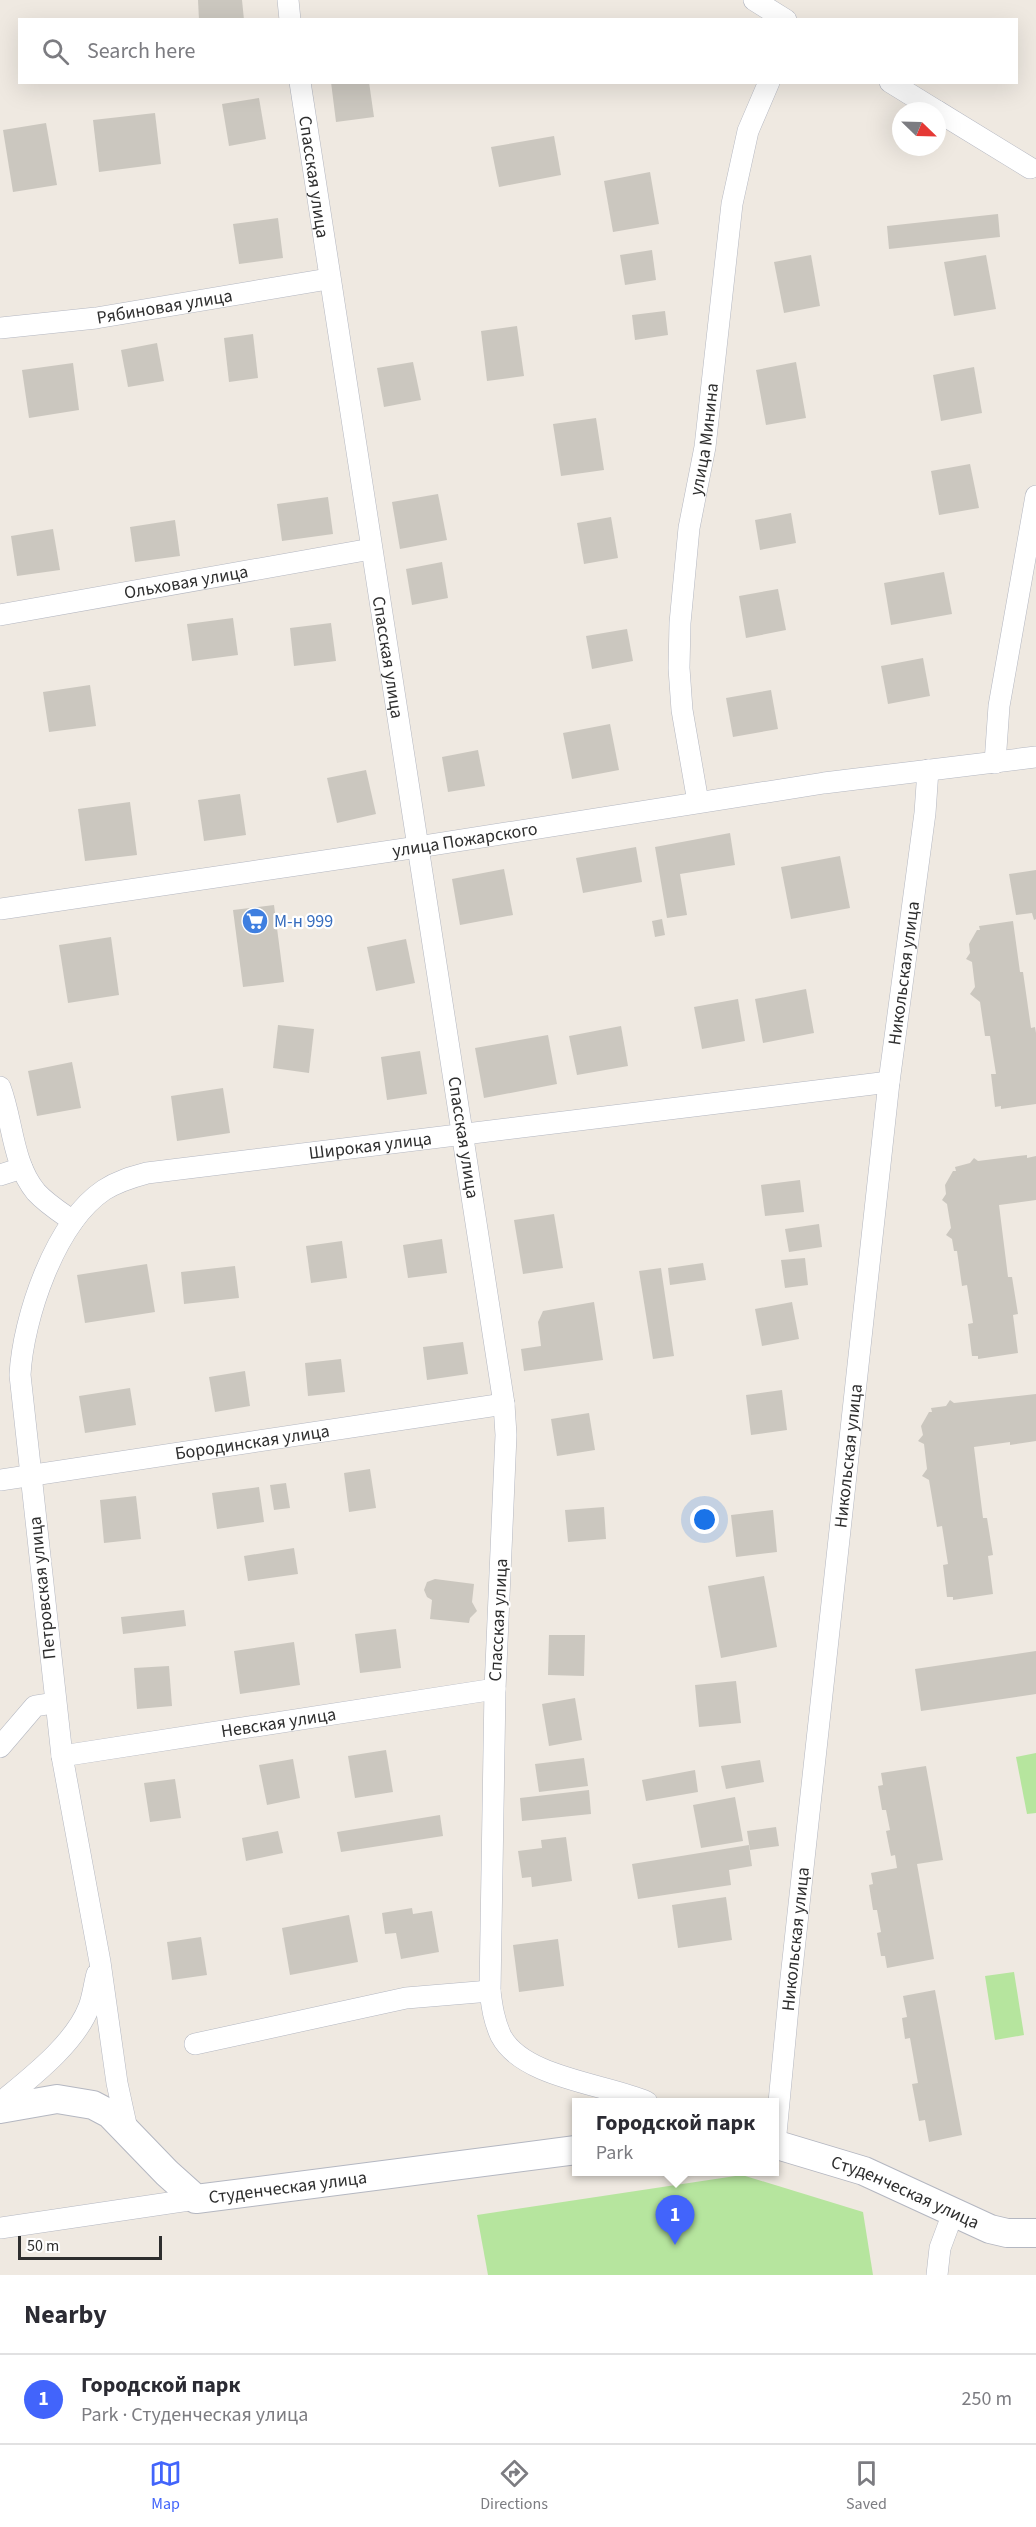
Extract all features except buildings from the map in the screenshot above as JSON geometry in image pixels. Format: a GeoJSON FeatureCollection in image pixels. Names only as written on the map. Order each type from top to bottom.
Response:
{"type":"FeatureCollection","features":[{"type":"Feature","properties":{"kind":"street"},"geometry":{"type":"LineString","coordinates":[[288,0],[290,18]]}},
{"type":"Feature","properties":{"kind":"street"},"geometry":{"type":"LineString","coordinates":[[754,0],[783,18]]}},
{"type":"Feature","properties":{"kind":"street","name":"Спасская улица"},"geometry":{"type":"LineString","coordinates":[[300,84],[328,279],[464,1133],[504,1404],[506,1435],[495,1689],[490,1991],[494,2017],[502,2038],[519,2056],[539,2067],[610,2088],[635,2098]]}},
{"type":"Feature","properties":{"kind":"street","name":"улица Минина"},"geometry":{"type":"LineString","coordinates":[[698,802],[682,710],[679,668],[680,623],[688,540],[694,493],[705,447],[732,204],[748,131],[769,84]]}},
{"type":"Feature","properties":{"kind":"street"},"geometry":{"type":"LineString","coordinates":[[893,84],[922,102]]}},
{"type":"Feature","properties":{"kind":"street"},"geometry":{"type":"LineString","coordinates":[[946,117],[1030,168]]}},
{"type":"Feature","properties":{"kind":"street","name":"Рябиновая улица"},"geometry":{"type":"LineString","coordinates":[[0,328],[96,318],[328,279]]}},
{"type":"Feature","properties":{"kind":"street"},"geometry":{"type":"LineString","coordinates":[[995,763],[999,706],[1036,496]]}},
{"type":"Feature","properties":{"kind":"street","name":"Ольховая улица"},"geometry":{"type":"LineString","coordinates":[[0,615],[371,549]]}},
{"type":"Feature","properties":{"kind":"street","name":"улица Пожарского"},"geometry":{"type":"LineString","coordinates":[[0,909],[418,847],[698,802],[1036,757]]}},
{"type":"Feature","properties":{"kind":"street","name":"Никольская улица"},"geometry":{"type":"LineString","coordinates":[[779,2102],[890,1082],[925,813],[928,770]]}},
{"type":"Feature","properties":{"kind":"street","name":"Широкая улица"},"geometry":{"type":"LineString","coordinates":[[73,1221],[85,1206],[104,1190],[124,1180],[147,1173],[890,1082]]}},
{"type":"Feature","properties":{"kind":"street"},"geometry":{"type":"LineString","coordinates":[[0,1087],[22,1168],[35,1191],[49,1205],[73,1221]]}},
{"type":"Feature","properties":{"kind":"street"},"geometry":{"type":"LineString","coordinates":[[0,1175],[22,1168]]}},
{"type":"Feature","properties":{"kind":"street","name":"Петровская улица"},"geometry":{"type":"LineString","coordinates":[[73,1221],[58,1247],[33,1303],[21,1353],[20,1375],[54,1703],[100,1962],[117,2083],[127,2128]]}},
{"type":"Feature","properties":{"kind":"street","name":"Бородинская улица"},"geometry":{"type":"LineString","coordinates":[[0,1480],[504,1404]]}},
{"type":"Feature","properties":{"kind":"street","name":"Невская улица"},"geometry":{"type":"LineString","coordinates":[[62,1756],[495,1689]]}},
{"type":"Feature","properties":{"kind":"street"},"geometry":{"type":"LineString","coordinates":[[0,1747],[35,1706],[54,1703]]}},
{"type":"Feature","properties":{"kind":"street","name":"Петровская улица"},"geometry":{"type":"LineString","coordinates":[[0,2103],[59,2050],[76,2029],[89,2008],[100,1962]]}},
{"type":"Feature","properties":{"kind":"street"},"geometry":{"type":"LineString","coordinates":[[195,2044],[406,1998],[490,1991]]}},
{"type":"Feature","properties":{"kind":"street","name":"Студенческая улица"},"geometry":{"type":"LineString","coordinates":[[0,2109],[57,2099],[93,2105],[110,2114],[127,2128],[167,2174],[196,2199],[572,2151]]}},
{"type":"Feature","properties":{"kind":"street","name":"Студенческая улица"},"geometry":{"type":"LineString","coordinates":[[779,2145],[864,2171],[990,2229],[1007,2233],[1036,2233]]}},
{"type":"Feature","properties":{"kind":"street"},"geometry":{"type":"LineString","coordinates":[[0,2228],[196,2199]]}},
{"type":"Feature","properties":{"kind":"street"},"geometry":{"type":"LineString","coordinates":[[938,2275],[940,2248],[953,2213]]}},
{"type":"Feature","properties":{"kind":"green space"},"geometry":{"type":"Polygon","coordinates":[[[1036,1753],[1036,1813],[1027,1814],[1016,1757],[1036,1753]]]}},
{"type":"Feature","properties":{"kind":"green space"},"geometry":{"type":"Polygon","coordinates":[[[1014,1972],[1024,2035],[995,2040],[985,1976],[1014,1972]]]}},
{"type":"Feature","properties":{"kind":"green space"},"geometry":{"type":"Polygon","coordinates":[[[745,2176],[863,2212],[873,2275],[488,2275],[477,2215],[745,2176]]]}},
{"type":"Feature","properties":{"kind":"place","name":"М-н 999"},"geometry":{"type":"Point","coordinates":[255,921]}},
{"type":"Feature","properties":{"kind":"place","name":"Городской парк"},"geometry":{"type":"Point","coordinates":[675,2245]}}]}
